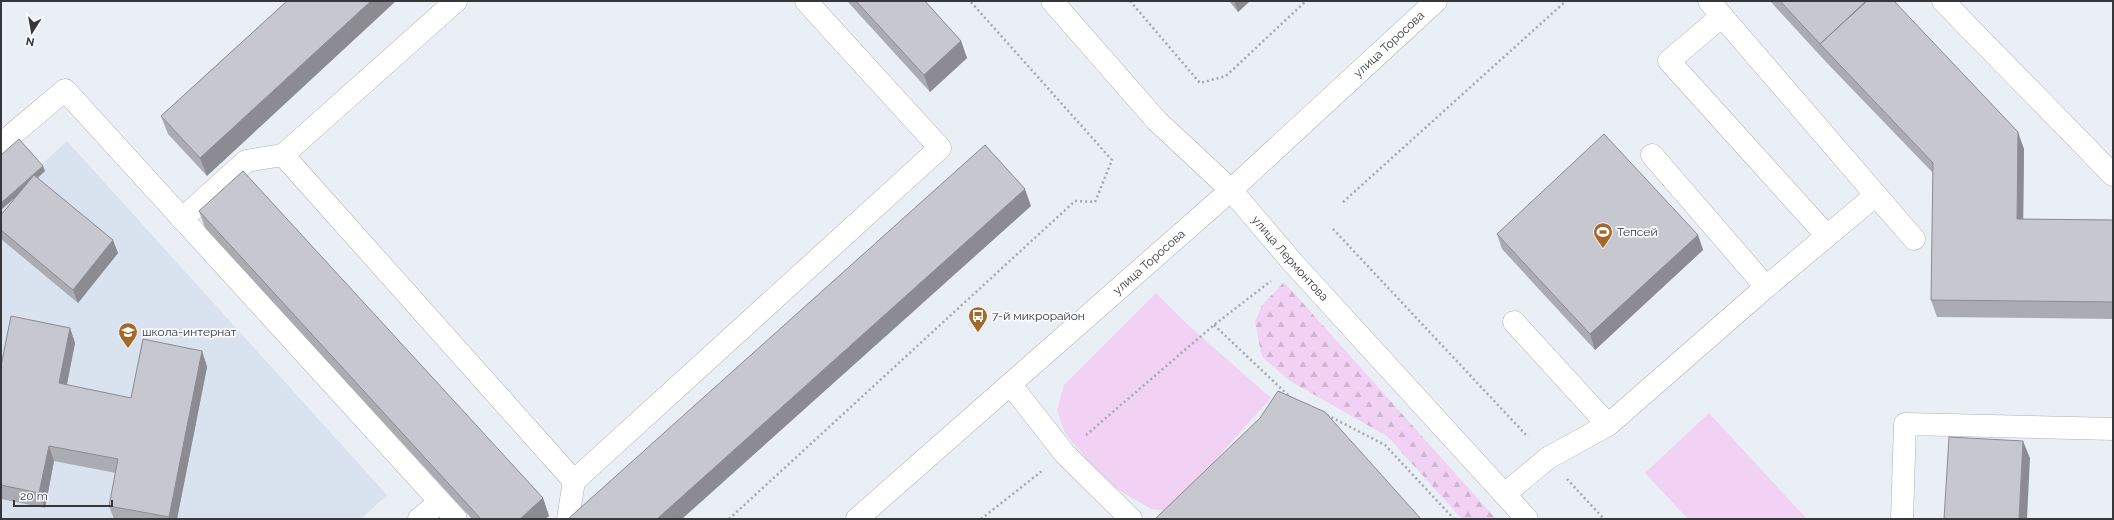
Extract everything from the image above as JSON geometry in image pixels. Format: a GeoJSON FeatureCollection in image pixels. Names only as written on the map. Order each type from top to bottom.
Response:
{"type":"FeatureCollection","features":[{"type":"Feature","properties":{"kind":"street"},"geometry":{"type":"LineString","coordinates":[[182,219],[246,160],[283,155],[456,1]]}},
{"type":"Feature","properties":{"kind":"street"},"geometry":{"type":"LineString","coordinates":[[568,519],[574,481],[940,148],[806,1]]}},
{"type":"Feature","properties":{"kind":"street","name":"улица Лермонтова"},"geometry":{"type":"LineString","coordinates":[[1052,1],[1157,121],[1231,190],[1299,270],[1527,519]]}},
{"type":"Feature","properties":{"kind":"street","name":"улица Торосова"},"geometry":{"type":"LineString","coordinates":[[857,519],[1011,386],[1145,264],[1231,190],[1436,1]]}},
{"type":"Feature","properties":{"kind":"street"},"geometry":{"type":"LineString","coordinates":[[1943,1],[2113,175]]}},
{"type":"Feature","properties":{"kind":"street"},"geometry":{"type":"LineString","coordinates":[[1827,236],[1669,61],[1716,9],[1914,239]]}},
{"type":"Feature","properties":{"kind":"street"},"geometry":{"type":"LineString","coordinates":[[1,144],[64,90],[456,519]]}},
{"type":"Feature","properties":{"kind":"street"},"geometry":{"type":"LineString","coordinates":[[283,155],[574,481]]}},
{"type":"Feature","properties":{"kind":"street"},"geometry":{"type":"LineString","coordinates":[[1652,155],[1766,287]]}},
{"type":"Feature","properties":{"kind":"street"},"geometry":{"type":"LineString","coordinates":[[1505,494],[1548,458],[1608,425],[1766,287],[1876,195]]}},
{"type":"Feature","properties":{"kind":"street"},"geometry":{"type":"LineString","coordinates":[[1514,322],[1608,425]]}},
{"type":"Feature","properties":{"kind":"street"},"geometry":{"type":"LineString","coordinates":[[1011,386],[1064,454],[1131,519]]}},
{"type":"Feature","properties":{"kind":"street"},"geometry":{"type":"LineString","coordinates":[[1902,519],[1905,424],[2113,429]]}},
{"type":"Feature","properties":{"kind":"street"},"geometry":{"type":"LineString","coordinates":[[419,519],[440,502]]}},
{"type":"Feature","properties":{"kind":"path"},"geometry":{"type":"LineString","coordinates":[[729,519],[1074,201],[1095,202],[1112,160],[970,1]]}},
{"type":"Feature","properties":{"kind":"path"},"geometry":{"type":"LineString","coordinates":[[1130,1],[1200,83],[1226,76],[1306,1]]}},
{"type":"Feature","properties":{"kind":"path"},"geometry":{"type":"LineString","coordinates":[[1343,202],[1566,1]]}},
{"type":"Feature","properties":{"kind":"path"},"geometry":{"type":"LineString","coordinates":[[1333,229],[1604,519]]}},
{"type":"Feature","properties":{"kind":"path"},"geometry":{"type":"LineString","coordinates":[[982,519],[1064,454],[1214,325],[1273,280]]}},
{"type":"Feature","properties":{"kind":"path"},"geometry":{"type":"LineString","coordinates":[[1214,325],[1262,369],[1288,396],[1295,399]]}},
{"type":"Feature","properties":{"kind":"path"},"geometry":{"type":"LineString","coordinates":[[1323,413],[1385,445],[1454,519]]}},
{"type":"Feature","properties":{"kind":"shaded area","name":"школа-интернат"},"geometry":{"type":"Polygon","coordinates":[[[67,141],[387,495],[361,519],[1,519],[1,202],[67,141]]]}},
{"type":"Feature","properties":{"kind":"green space"},"geometry":{"type":"Polygon","coordinates":[[[1284,282],[1496,519],[1462,519],[1387,436],[1290,381],[1262,357],[1255,322],[1262,305],[1284,282]]]}},
{"type":"Feature","properties":{"kind":"green space"},"geometry":{"type":"Polygon","coordinates":[[[1156,293],[1188,325],[1271,398],[1217,458],[1188,499],[1169,511],[1151,509],[1107,483],[1065,433],[1057,410],[1064,385],[1156,293]]]}},
{"type":"Feature","properties":{"kind":"green space"},"geometry":{"type":"Polygon","coordinates":[[[1709,413],[1807,519],[1688,519],[1645,473],[1709,413]]]}},
{"type":"Feature","properties":{"kind":"building"},"geometry":{"type":"Polygon","coordinates":[[[287,1],[371,1],[200,158],[161,116],[287,1]]]}},
{"type":"Feature","properties":{"kind":"building"},"geometry":{"type":"Polygon","coordinates":[[[856,1],[925,1],[961,41],[924,75],[856,1]]]}},
{"type":"Feature","properties":{"kind":"building"},"geometry":{"type":"Polygon","coordinates":[[[1780,1],[1866,1],[1820,44],[1780,1]]]}},
{"type":"Feature","properties":{"kind":"building"},"geometry":{"type":"Polygon","coordinates":[[[1867,1],[1894,1],[2018,132],[2017,219],[2113,220],[2113,302],[1931,300],[1933,163],[1820,44],[1867,1]]]}},
{"type":"Feature","properties":{"kind":"building","name":"Тепсей"},"geometry":{"type":"Polygon","coordinates":[[[1604,134],[1698,235],[1590,334],[1497,234],[1604,134]]]}},
{"type":"Feature","properties":{"kind":"building"},"geometry":{"type":"Polygon","coordinates":[[[19,139],[43,166],[1,203],[1,155],[19,139]]]}},
{"type":"Feature","properties":{"kind":"building"},"geometry":{"type":"Polygon","coordinates":[[[985,145],[1025,189],[657,519],[568,519],[985,145]]]}},
{"type":"Feature","properties":{"kind":"building"},"geometry":{"type":"Polygon","coordinates":[[[243,171],[543,498],[520,519],[481,519],[199,211],[243,171]]]}},
{"type":"Feature","properties":{"kind":"building"},"geometry":{"type":"Polygon","coordinates":[[[34,175],[113,240],[73,290],[1,230],[1,215],[34,175]]]}},
{"type":"Feature","properties":{"kind":"building"},"geometry":{"type":"Polygon","coordinates":[[[11,316],[70,328],[59,383],[131,398],[143,339],[202,351],[169,517],[109,506],[118,459],[49,446],[39,493],[1,485],[1,366],[11,316]]]}},
{"type":"Feature","properties":{"kind":"building"},"geometry":{"type":"Polygon","coordinates":[[[1278,391],[1325,412],[1421,519],[1155,519],[1260,418],[1278,391]]]}},
{"type":"Feature","properties":{"kind":"building"},"geometry":{"type":"Polygon","coordinates":[[[1949,437],[2023,441],[2019,519],[1944,519],[1949,437]]]}},
{"type":"Feature","properties":{"kind":"place","name":"Тепсей"},"geometry":{"type":"Point","coordinates":[1603,249]}},
{"type":"Feature","properties":{"kind":"place","name":"7-й микрорайон"},"geometry":{"type":"Point","coordinates":[978,333]}},
{"type":"Feature","properties":{"kind":"place","name":"школа-интернат"},"geometry":{"type":"Point","coordinates":[128,349]}}]}
